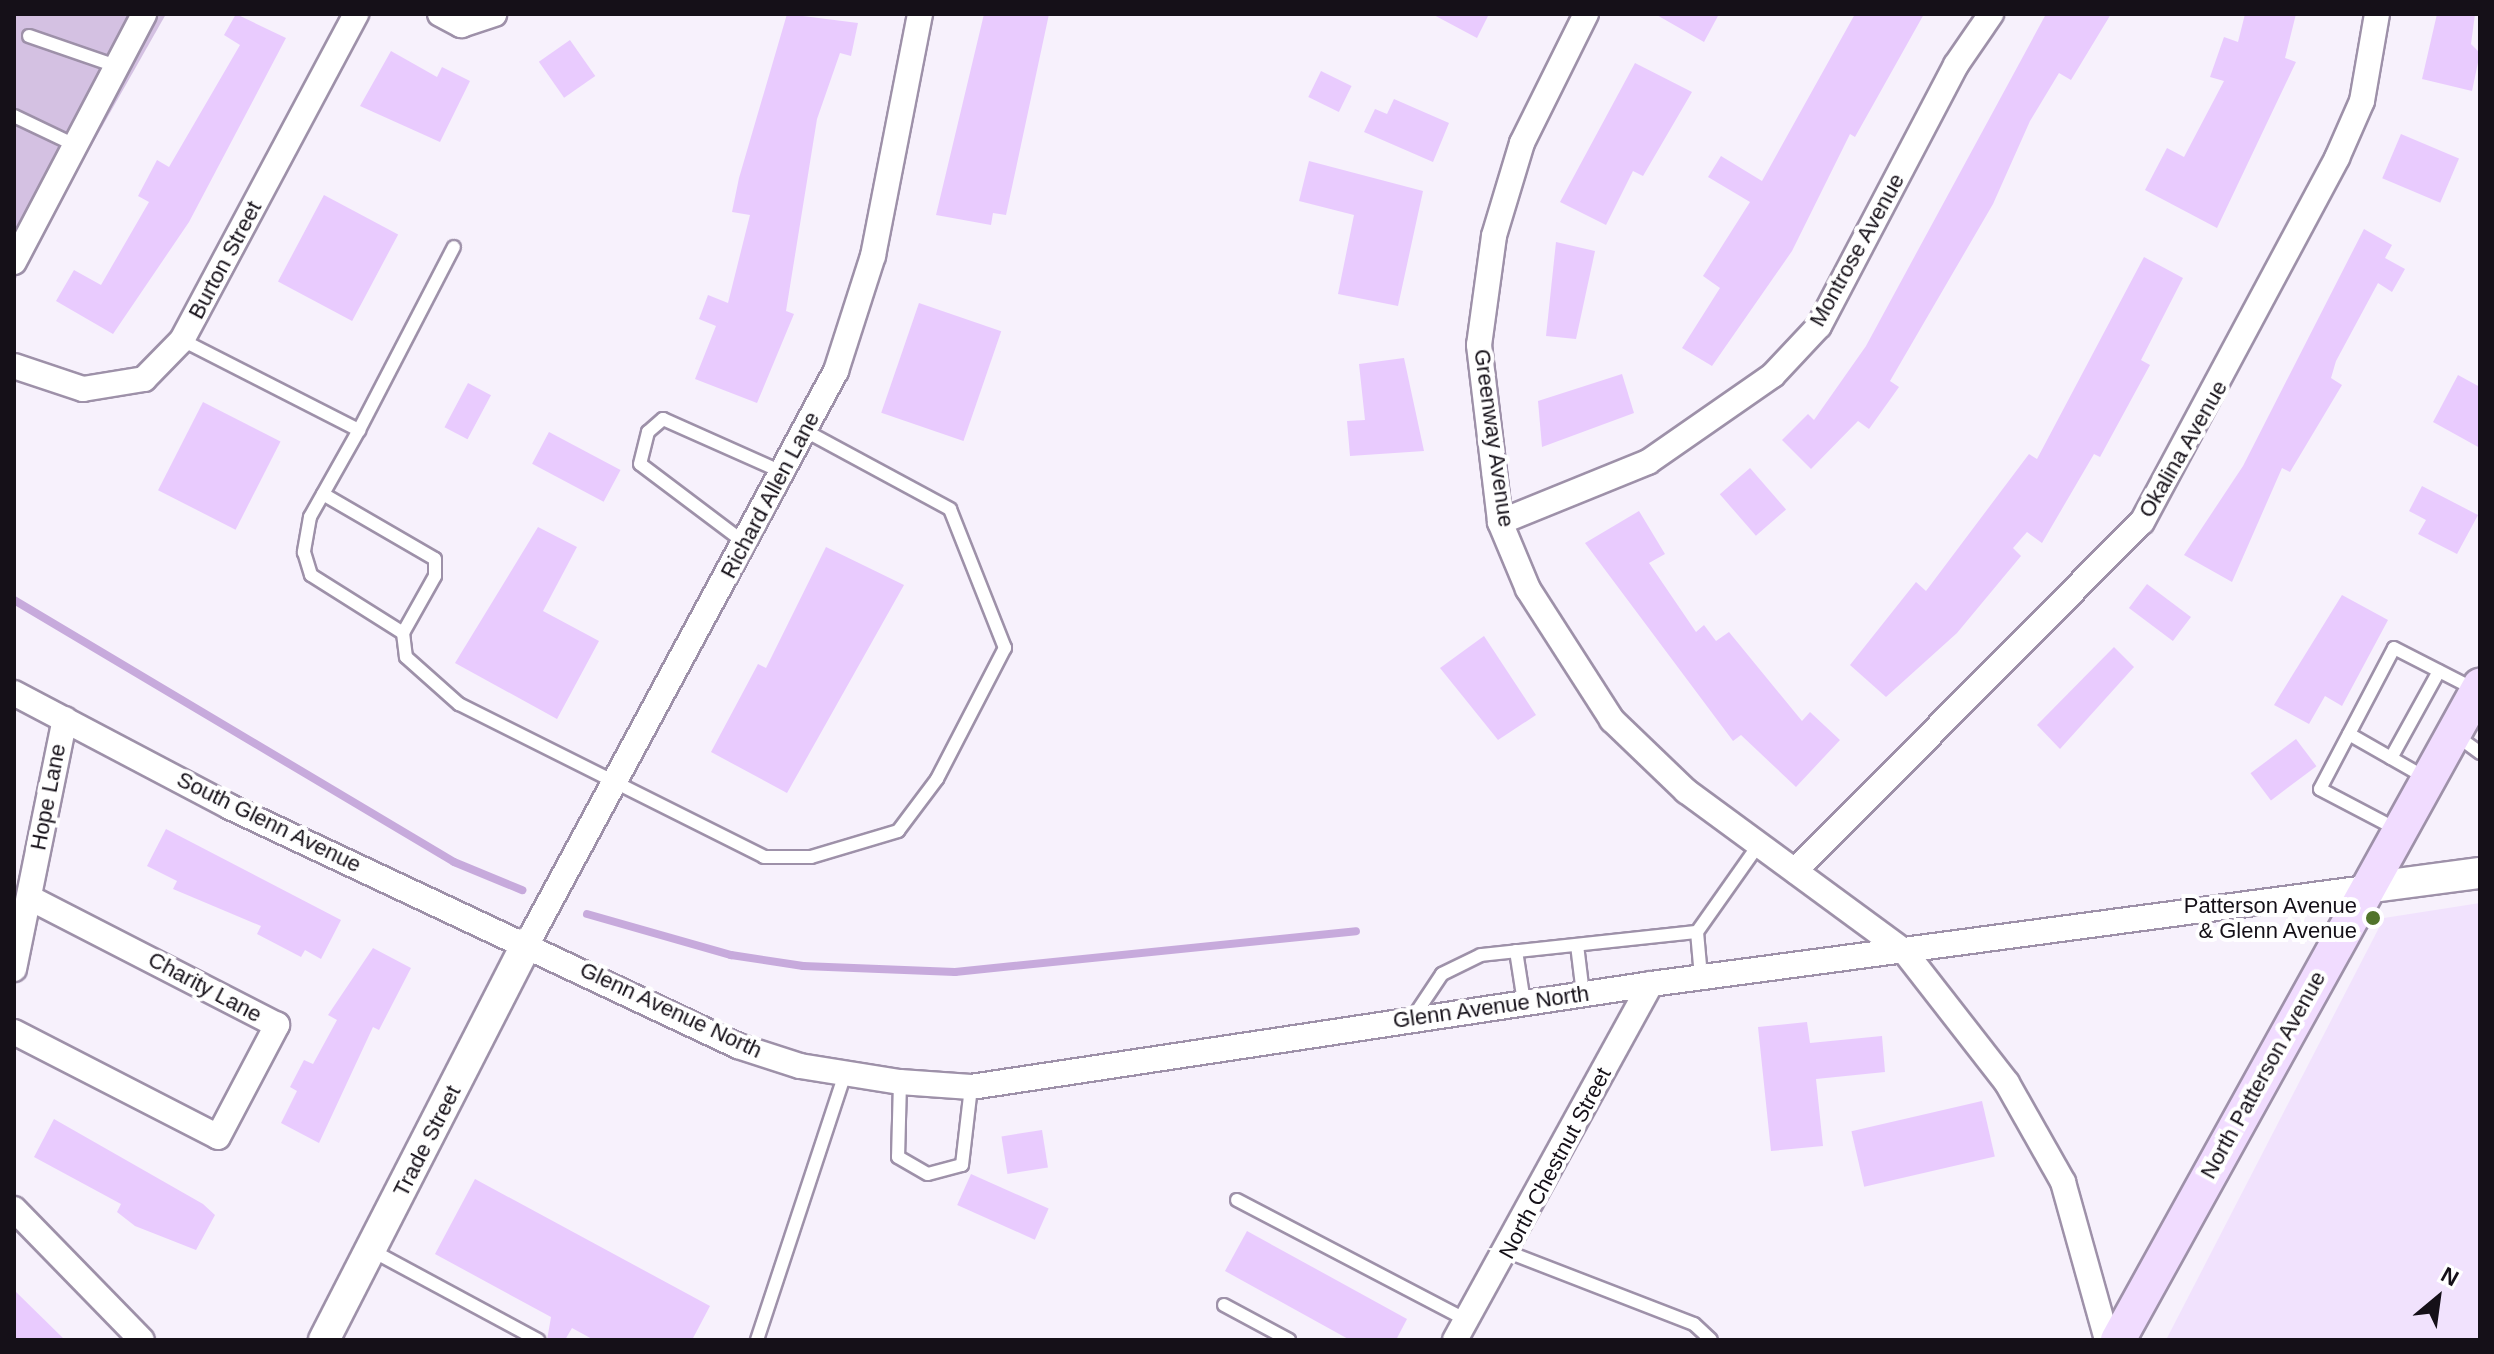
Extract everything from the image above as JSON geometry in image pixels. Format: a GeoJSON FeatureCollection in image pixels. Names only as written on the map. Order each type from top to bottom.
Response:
{"type":"FeatureCollection","features":[{"type":"Feature","properties":{"kind":"main road","name":"North Patterson Avenue"},"geometry":{"type":"LineString","coordinates":[[2118,1340],[2366,888],[2429,780],[2467,743],[2478,688]]}},
{"type":"Feature","properties":{"kind":"street"},"geometry":{"type":"LineString","coordinates":[[14,262],[144,14]]}},
{"type":"Feature","properties":{"kind":"street","name":"Burton Street"},"geometry":{"type":"LineString","coordinates":[[14,366],[83,389],[144,379],[182,340],[356,14]]}},
{"type":"Feature","properties":{"kind":"street"},"geometry":{"type":"LineString","coordinates":[[440,14],[461,25],[494,14]]}},
{"type":"Feature","properties":{"kind":"street","name":"Richard Allen Lane"},"geometry":{"type":"LineString","coordinates":[[528,942],[836,371],[873,256],[920,14]]}},
{"type":"Feature","properties":{"kind":"street","name":"Greenway Avenue"},"geometry":{"type":"LineString","coordinates":[[1586,14],[1522,143],[1494,236],[1479,345],[1500,522],[1528,589],[1612,720],[1686,791],[1905,952],[2007,1083],[2063,1182],[2107,1340]]}},
{"type":"Feature","properties":{"kind":"street","name":"Montrose Avenue"},"geometry":{"type":"LineString","coordinates":[[1500,522],[1648,462],[1773,375],[1819,326],[1956,65],[1991,14]]}},
{"type":"Feature","properties":{"kind":"street","name":"Okalina Avenue"},"geometry":{"type":"LineString","coordinates":[[1795,871],[2142,522],[2337,158],[2362,101],[2377,14]]}},
{"type":"Feature","properties":{"kind":"street","name":"South Glenn Avenue"},"geometry":{"type":"LineString","coordinates":[[14,693],[230,807],[528,942]]}},
{"type":"Feature","properties":{"kind":"street","name":"Hope Lane"},"geometry":{"type":"LineString","coordinates":[[14,969],[65,719]]}},
{"type":"Feature","properties":{"kind":"street","name":"Glenn Avenue North"},"geometry":{"type":"LineString","coordinates":[[528,942],[738,1046],[845,1074],[971,1087],[1524,1002],[2480,873]]}},
{"type":"Feature","properties":{"kind":"street","name":"Charity Lane"},"geometry":{"type":"LineString","coordinates":[[14,1032],[218,1137],[277,1025],[30,898]]}},
{"type":"Feature","properties":{"kind":"street","name":"Trade Street"},"geometry":{"type":"LineString","coordinates":[[324,1340],[528,942]]}},
{"type":"Feature","properties":{"kind":"street","name":"North Chestnut Street"},"geometry":{"type":"LineString","coordinates":[[1461,1330],[1508,1252],[1651,984]]}},
{"type":"Feature","properties":{"kind":"street"},"geometry":{"type":"LineString","coordinates":[[14,1209],[142,1340]]}},
{"type":"Feature","properties":{"kind":"lane"},"geometry":{"type":"LineString","coordinates":[[29,36],[116,66]]}},
{"type":"Feature","properties":{"kind":"lane"},"geometry":{"type":"LineString","coordinates":[[14,116],[77,146]]}},
{"type":"Feature","properties":{"kind":"lane"},"geometry":{"type":"LineString","coordinates":[[403,633],[311,575],[304,552],[323,494],[454,247]]}},
{"type":"Feature","properties":{"kind":"lane"},"geometry":{"type":"LineString","coordinates":[[182,340],[359,430]]}},
{"type":"Feature","properties":{"kind":"lane"},"geometry":{"type":"LineString","coordinates":[[745,543],[640,464],[648,432],[663,419],[782,472]]}},
{"type":"Feature","properties":{"kind":"lane"},"geometry":{"type":"LineString","coordinates":[[323,494],[435,559],[435,576],[403,633],[406,657],[459,704],[618,780],[764,857],[811,857],[898,831],[937,779],[1005,648],[950,509],[804,430]]}},
{"type":"Feature","properties":{"kind":"lane"},"geometry":{"type":"LineString","coordinates":[[2401,831],[2320,789],[2394,648],[2478,688]]}},
{"type":"Feature","properties":{"kind":"lane"},"geometry":{"type":"LineString","coordinates":[[2391,758],[2439,671]]}},
{"type":"Feature","properties":{"kind":"lane"},"geometry":{"type":"LineString","coordinates":[[2349,734],[2429,780]]}},
{"type":"Feature","properties":{"kind":"lane"},"geometry":{"type":"LineString","coordinates":[[1701,977],[1697,932],[1759,844]]}},
{"type":"Feature","properties":{"kind":"lane"},"geometry":{"type":"LineString","coordinates":[[1412,1019],[1442,974],[1481,955],[1697,932]]}},
{"type":"Feature","properties":{"kind":"lane"},"geometry":{"type":"LineString","coordinates":[[1577,945],[1583,994]]}},
{"type":"Feature","properties":{"kind":"lane"},"geometry":{"type":"LineString","coordinates":[[1516,951],[1524,1002]]}},
{"type":"Feature","properties":{"kind":"lane"},"geometry":{"type":"LineString","coordinates":[[757,1340],[845,1074]]}},
{"type":"Feature","properties":{"kind":"lane"},"geometry":{"type":"LineString","coordinates":[[900,1082],[898,1157],[928,1174],[962,1165],[971,1087]]}},
{"type":"Feature","properties":{"kind":"lane"},"geometry":{"type":"LineString","coordinates":[[1237,1200],[1461,1330]]}},
{"type":"Feature","properties":{"kind":"lane"},"geometry":{"type":"LineString","coordinates":[[371,1250],[538,1340]]}},
{"type":"Feature","properties":{"kind":"lane"},"geometry":{"type":"LineString","coordinates":[[1508,1252],[1694,1324],[1711,1340]]}},
{"type":"Feature","properties":{"kind":"lane"},"geometry":{"type":"LineString","coordinates":[[1224,1305],[1289,1340]]}},
{"type":"Feature","properties":{"kind":"shaded area"},"geometry":{"type":"Polygon","coordinates":[[[14,14],[166,14],[14,282],[14,14]]]}},
{"type":"Feature","properties":{"kind":"shaded area"},"geometry":{"type":"Polygon","coordinates":[[[2480,903],[2480,1340],[2166,1340],[2384,918],[2480,903]]]}},
{"type":"Feature","properties":{"kind":"building"},"geometry":{"type":"Polygon","coordinates":[[[236,14],[286,38],[189,222],[113,334],[56,301],[74,270],[101,285],[149,202],[138,196],[157,160],[169,167],[240,45],[224,35],[236,14]]]}},
{"type":"Feature","properties":{"kind":"building"},"geometry":{"type":"Polygon","coordinates":[[[787,14],[858,23],[851,56],[840,53],[817,119],[786,311],[794,314],[757,403],[695,379],[716,326],[699,319],[708,295],[728,303],[750,215],[732,212],[787,14]]]}},
{"type":"Feature","properties":{"kind":"building"},"geometry":{"type":"Polygon","coordinates":[[[984,14],[1049,14],[1006,215],[993,213],[991,225],[936,215],[984,14]]]}},
{"type":"Feature","properties":{"kind":"building"},"geometry":{"type":"Polygon","coordinates":[[[1432,14],[1489,14],[1477,38],[1432,14]]]}},
{"type":"Feature","properties":{"kind":"building"},"geometry":{"type":"Polygon","coordinates":[[[1655,14],[1719,14],[1704,42],[1655,14]]]}},
{"type":"Feature","properties":{"kind":"building"},"geometry":{"type":"Polygon","coordinates":[[[1855,14],[1924,14],[1855,137],[1850,134],[1792,251],[1712,366],[1682,348],[1720,288],[1703,276],[1750,202],[1708,177],[1721,156],[1762,181],[1855,14]]]}},
{"type":"Feature","properties":{"kind":"building"},"geometry":{"type":"Polygon","coordinates":[[[2046,14],[2111,14],[2071,80],[2059,73],[2030,121],[1993,204],[1890,381],[1899,387],[1869,429],[1858,421],[1811,469],[1782,440],[1808,414],[1814,420],[1866,346],[2046,14]]]}},
{"type":"Feature","properties":{"kind":"building"},"geometry":{"type":"Polygon","coordinates":[[[2245,14],[2296,14],[2285,58],[2296,62],[2217,228],[2145,190],[2167,148],[2184,157],[2224,81],[2210,77],[2224,37],[2238,42],[2245,14]]]}},
{"type":"Feature","properties":{"kind":"building"},"geometry":{"type":"Polygon","coordinates":[[[2437,14],[2475,14],[2471,44],[2480,53],[2472,91],[2422,79],[2437,14]]]}},
{"type":"Feature","properties":{"kind":"building"},"geometry":{"type":"Polygon","coordinates":[[[570,40],[595,76],[564,98],[539,62],[570,40]]]}},
{"type":"Feature","properties":{"kind":"building"},"geometry":{"type":"Polygon","coordinates":[[[391,51],[437,77],[442,67],[470,81],[440,142],[360,106],[391,51]]]}},
{"type":"Feature","properties":{"kind":"building"},"geometry":{"type":"Polygon","coordinates":[[[1635,63],[1692,92],[1643,176],[1633,171],[1606,225],[1560,202],[1635,63]]]}},
{"type":"Feature","properties":{"kind":"building"},"geometry":{"type":"Polygon","coordinates":[[[1321,71],[1352,86],[1339,112],[1308,97],[1321,71]]]}},
{"type":"Feature","properties":{"kind":"building"},"geometry":{"type":"Polygon","coordinates":[[[1394,99],[1449,123],[1433,162],[1364,132],[1375,109],[1387,114],[1394,99]]]}},
{"type":"Feature","properties":{"kind":"building"},"geometry":{"type":"Polygon","coordinates":[[[2401,134],[2459,159],[2440,203],[2382,178],[2401,134]]]}},
{"type":"Feature","properties":{"kind":"building"},"geometry":{"type":"Polygon","coordinates":[[[1309,161],[1423,191],[1398,306],[1338,294],[1354,215],[1299,201],[1309,161]]]}},
{"type":"Feature","properties":{"kind":"building"},"geometry":{"type":"Polygon","coordinates":[[[324,195],[398,234],[352,321],[278,282],[324,195]]]}},
{"type":"Feature","properties":{"kind":"building"},"geometry":{"type":"Polygon","coordinates":[[[2364,229],[2392,245],[2385,258],[2405,269],[2392,292],[2378,283],[2336,361],[2331,378],[2342,385],[2290,472],[2282,468],[2232,582],[2184,555],[2243,466],[2364,229]]]}},
{"type":"Feature","properties":{"kind":"building"},"geometry":{"type":"Polygon","coordinates":[[[1556,242],[1595,251],[1576,339],[1546,336],[1556,242]]]}},
{"type":"Feature","properties":{"kind":"building"},"geometry":{"type":"Polygon","coordinates":[[[2144,257],[2183,278],[2141,360],[2150,365],[2100,457],[2094,454],[2042,543],[2027,532],[2013,548],[2021,556],[1957,633],[1886,697],[1850,665],[1916,582],[1926,591],[2029,454],[2037,459],[2144,257]]]}},
{"type":"Feature","properties":{"kind":"building"},"geometry":{"type":"Polygon","coordinates":[[[919,303],[1001,331],[963,441],[881,413],[919,303]]]}},
{"type":"Feature","properties":{"kind":"building"},"geometry":{"type":"Polygon","coordinates":[[[1404,358],[1424,451],[1350,456],[1347,421],[1365,420],[1359,364],[1404,358]]]}},
{"type":"Feature","properties":{"kind":"building"},"geometry":{"type":"Polygon","coordinates":[[[1622,374],[1634,413],[1542,447],[1538,401],[1622,374]]]}},
{"type":"Feature","properties":{"kind":"building"},"geometry":{"type":"Polygon","coordinates":[[[2458,375],[2480,387],[2480,448],[2433,422],[2458,375]]]}},
{"type":"Feature","properties":{"kind":"building"},"geometry":{"type":"Polygon","coordinates":[[[468,383],[491,395],[467,439],[445,427],[468,383]]]}},
{"type":"Feature","properties":{"kind":"building"},"geometry":{"type":"Polygon","coordinates":[[[203,402],[281,441],[236,530],[158,490],[203,402]]]}},
{"type":"Feature","properties":{"kind":"building"},"geometry":{"type":"Polygon","coordinates":[[[549,432],[621,470],[604,502],[532,464],[549,432]]]}},
{"type":"Feature","properties":{"kind":"building"},"geometry":{"type":"Polygon","coordinates":[[[1750,468],[1786,510],[1756,536],[1720,494],[1750,468]]]}},
{"type":"Feature","properties":{"kind":"building"},"geometry":{"type":"Polygon","coordinates":[[[2422,486],[2478,515],[2457,554],[2418,534],[2426,520],[2409,511],[2422,486]]]}},
{"type":"Feature","properties":{"kind":"building"},"geometry":{"type":"Polygon","coordinates":[[[1639,511],[1665,554],[1649,563],[1696,632],[1704,625],[1716,641],[1729,632],[1802,721],[1810,712],[1840,740],[1796,787],[1741,735],[1733,741],[1585,543],[1639,511]]]}},
{"type":"Feature","properties":{"kind":"building"},"geometry":{"type":"Polygon","coordinates":[[[538,527],[577,547],[543,611],[599,641],[557,719],[455,663],[538,527]]]}},
{"type":"Feature","properties":{"kind":"building"},"geometry":{"type":"Polygon","coordinates":[[[826,547],[904,585],[787,793],[711,752],[758,664],[766,668],[826,547]]]}},
{"type":"Feature","properties":{"kind":"building"},"geometry":{"type":"Polygon","coordinates":[[[2147,584],[2191,617],[2173,641],[2129,608],[2147,584]]]}},
{"type":"Feature","properties":{"kind":"building"},"geometry":{"type":"Polygon","coordinates":[[[2342,595],[2388,620],[2342,706],[2325,696],[2309,724],[2274,705],[2342,595]]]}},
{"type":"Feature","properties":{"kind":"building"},"geometry":{"type":"Polygon","coordinates":[[[1484,636],[1536,715],[1498,740],[1440,668],[1484,636]]]}},
{"type":"Feature","properties":{"kind":"building"},"geometry":{"type":"Polygon","coordinates":[[[2114,647],[2134,667],[2060,749],[2037,725],[2114,647]]]}},
{"type":"Feature","properties":{"kind":"building"},"geometry":{"type":"Polygon","coordinates":[[[2296,739],[2316,766],[2271,800],[2250,773],[2296,739]]]}},
{"type":"Feature","properties":{"kind":"building"},"geometry":{"type":"Polygon","coordinates":[[[166,829],[341,920],[321,959],[305,950],[301,957],[257,934],[261,926],[173,889],[177,881],[147,866],[166,829]]]}},
{"type":"Feature","properties":{"kind":"building"},"geometry":{"type":"Polygon","coordinates":[[[373,948],[411,968],[379,1030],[373,1027],[319,1143],[281,1123],[297,1091],[290,1087],[304,1060],[313,1064],[337,1020],[328,1015],[373,948]]]}},
{"type":"Feature","properties":{"kind":"building"},"geometry":{"type":"Polygon","coordinates":[[[1807,1022],[1810,1043],[1882,1036],[1885,1072],[1816,1079],[1823,1146],[1771,1151],[1758,1027],[1807,1022]]]}},
{"type":"Feature","properties":{"kind":"building"},"geometry":{"type":"Polygon","coordinates":[[[1982,1101],[1995,1157],[1864,1187],[1851,1131],[1982,1101]]]}},
{"type":"Feature","properties":{"kind":"building"},"geometry":{"type":"Polygon","coordinates":[[[54,1119],[203,1204],[215,1215],[196,1250],[135,1226],[117,1212],[121,1204],[34,1157],[54,1119]]]}},
{"type":"Feature","properties":{"kind":"building"},"geometry":{"type":"Polygon","coordinates":[[[1042,1130],[1048,1168],[1007,1174],[1002,1136],[1042,1130]]]}},
{"type":"Feature","properties":{"kind":"building"},"geometry":{"type":"Polygon","coordinates":[[[971,1174],[1049,1209],[1035,1240],[957,1205],[971,1174]]]}},
{"type":"Feature","properties":{"kind":"building"},"geometry":{"type":"Polygon","coordinates":[[[475,1179],[710,1306],[692,1340],[594,1340],[572,1328],[565,1340],[547,1340],[551,1317],[435,1254],[475,1179]]]}},
{"type":"Feature","properties":{"kind":"building"},"geometry":{"type":"Polygon","coordinates":[[[1247,1231],[1407,1319],[1396,1340],[1350,1340],[1225,1271],[1247,1231]]]}},
{"type":"Feature","properties":{"kind":"building"},"geometry":{"type":"Polygon","coordinates":[[[14,1290],[65,1340],[14,1340],[14,1290]]]}},
{"type":"Feature","properties":{"kind":"waterway"},"geometry":{"type":"LineString","coordinates":[[14,600],[454,862],[522,890]]}},
{"type":"Feature","properties":{"kind":"waterway"},"geometry":{"type":"LineString","coordinates":[[587,914],[731,955],[803,966],[955,972],[1356,931]]}},
{"type":"Feature","properties":{"kind":"place","name":"Patterson Avenue & Glenn Avenue"},"geometry":{"type":"Point","coordinates":[2373,918]}}]}
